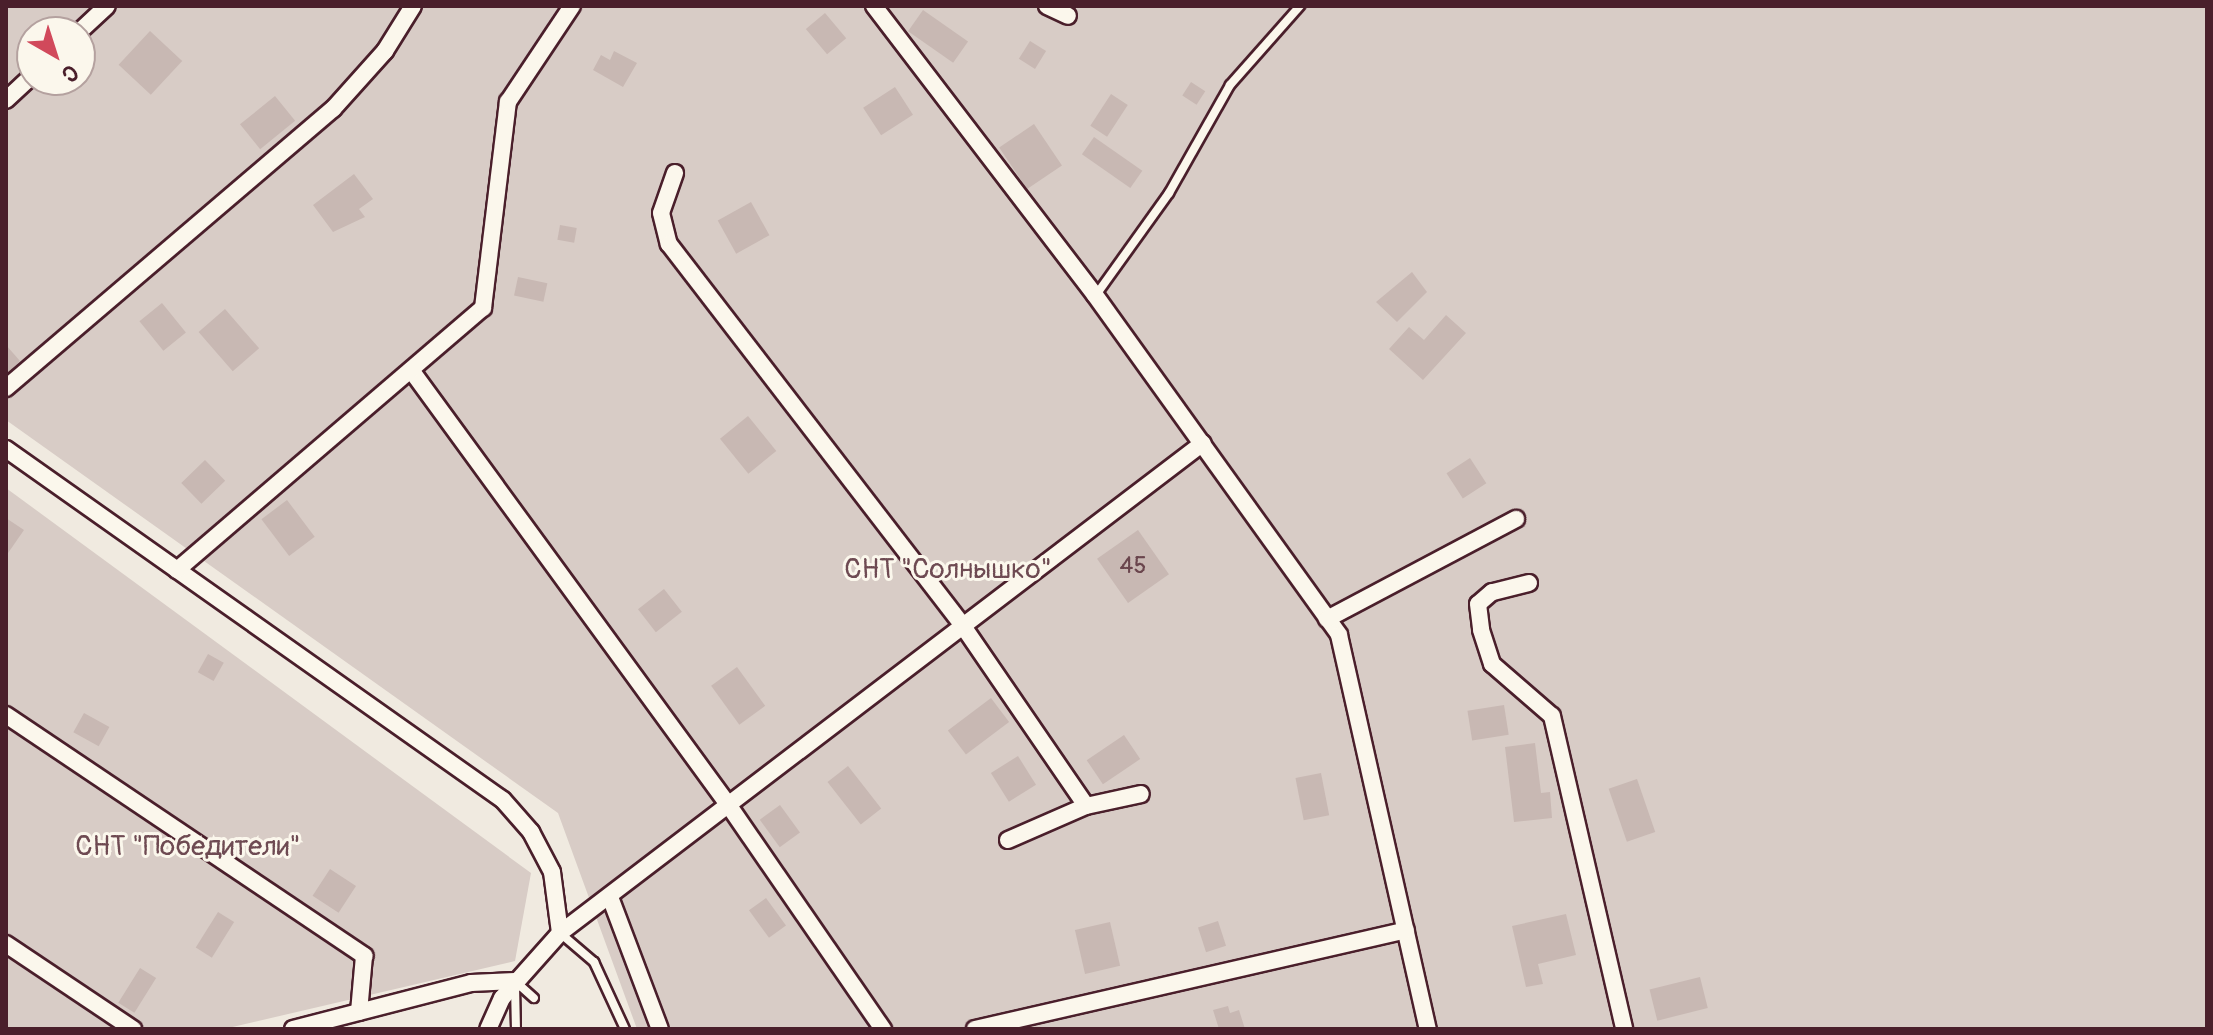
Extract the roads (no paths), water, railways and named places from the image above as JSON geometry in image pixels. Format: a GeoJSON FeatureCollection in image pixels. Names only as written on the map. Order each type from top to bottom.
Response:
{"type":"FeatureCollection","features":[{"type":"Feature","properties":{"kind":"street"},"geometry":{"type":"LineString","coordinates":[[6,388],[333,109],[385,51],[413,6]]}},
{"type":"Feature","properties":{"kind":"street"},"geometry":{"type":"LineString","coordinates":[[177,570],[483,308],[508,102],[572,6]]}},
{"type":"Feature","properties":{"kind":"street"},"geometry":{"type":"LineString","coordinates":[[874,6],[1095,295],[1339,635],[1428,1029]]}},
{"type":"Feature","properties":{"kind":"street"},"geometry":{"type":"LineString","coordinates":[[1047,6],[1068,16]]}},
{"type":"Feature","properties":{"kind":"street"},"geometry":{"type":"LineString","coordinates":[[675,173],[661,213],[669,244],[965,629],[1086,806]]}},
{"type":"Feature","properties":{"kind":"street"},"geometry":{"type":"LineString","coordinates":[[411,370],[727,803],[883,1029]]}},
{"type":"Feature","properties":{"kind":"street"},"geometry":{"type":"LineString","coordinates":[[488,1029],[515,981],[560,933],[727,803],[965,629],[1203,443]]}},
{"type":"Feature","properties":{"kind":"street"},"geometry":{"type":"LineString","coordinates":[[6,449],[503,800],[531,832],[552,872],[560,933]]}},
{"type":"Feature","properties":{"kind":"street"},"geometry":{"type":"LineString","coordinates":[[1327,619],[1516,519]]}},
{"type":"Feature","properties":{"kind":"street"},"geometry":{"type":"LineString","coordinates":[[1529,583],[1492,592],[1478,604],[1481,630],[1492,664],[1552,716],[1624,1029]]}},
{"type":"Feature","properties":{"kind":"street"},"geometry":{"type":"LineString","coordinates":[[6,715],[364,956],[359,1012]]}},
{"type":"Feature","properties":{"kind":"street"},"geometry":{"type":"LineString","coordinates":[[1008,840],[1086,806],[1141,794]]}},
{"type":"Feature","properties":{"kind":"street"},"geometry":{"type":"LineString","coordinates":[[610,897],[660,1029]]}},
{"type":"Feature","properties":{"kind":"street"},"geometry":{"type":"LineString","coordinates":[[975,1029],[1406,930]]}},
{"type":"Feature","properties":{"kind":"street"},"geometry":{"type":"LineString","coordinates":[[6,944],[133,1029]]}},
{"type":"Feature","properties":{"kind":"street"},"geometry":{"type":"LineString","coordinates":[[293,1029],[471,983],[515,981]]}},
{"type":"Feature","properties":{"kind":"lane"},"geometry":{"type":"LineString","coordinates":[[1095,295],[1169,193],[1230,85],[1300,6]]}},
{"type":"Feature","properties":{"kind":"lane"},"geometry":{"type":"LineString","coordinates":[[560,933],[594,962],[625,1029]]}},
{"type":"Feature","properties":{"kind":"lane"},"geometry":{"type":"LineString","coordinates":[[515,981],[534,998]]}},
{"type":"Feature","properties":{"kind":"lane"},"geometry":{"type":"LineString","coordinates":[[515,981],[516,1029]]}},
{"type":"Feature","properties":{"kind":"park label","name":"СНТ \"Солнышко\""},"geometry":{"type":"Point","coordinates":[948,570]}},
{"type":"Feature","properties":{"kind":"park label","name":"СНТ \"Победители\""},"geometry":{"type":"Point","coordinates":[188,847]}}]}
